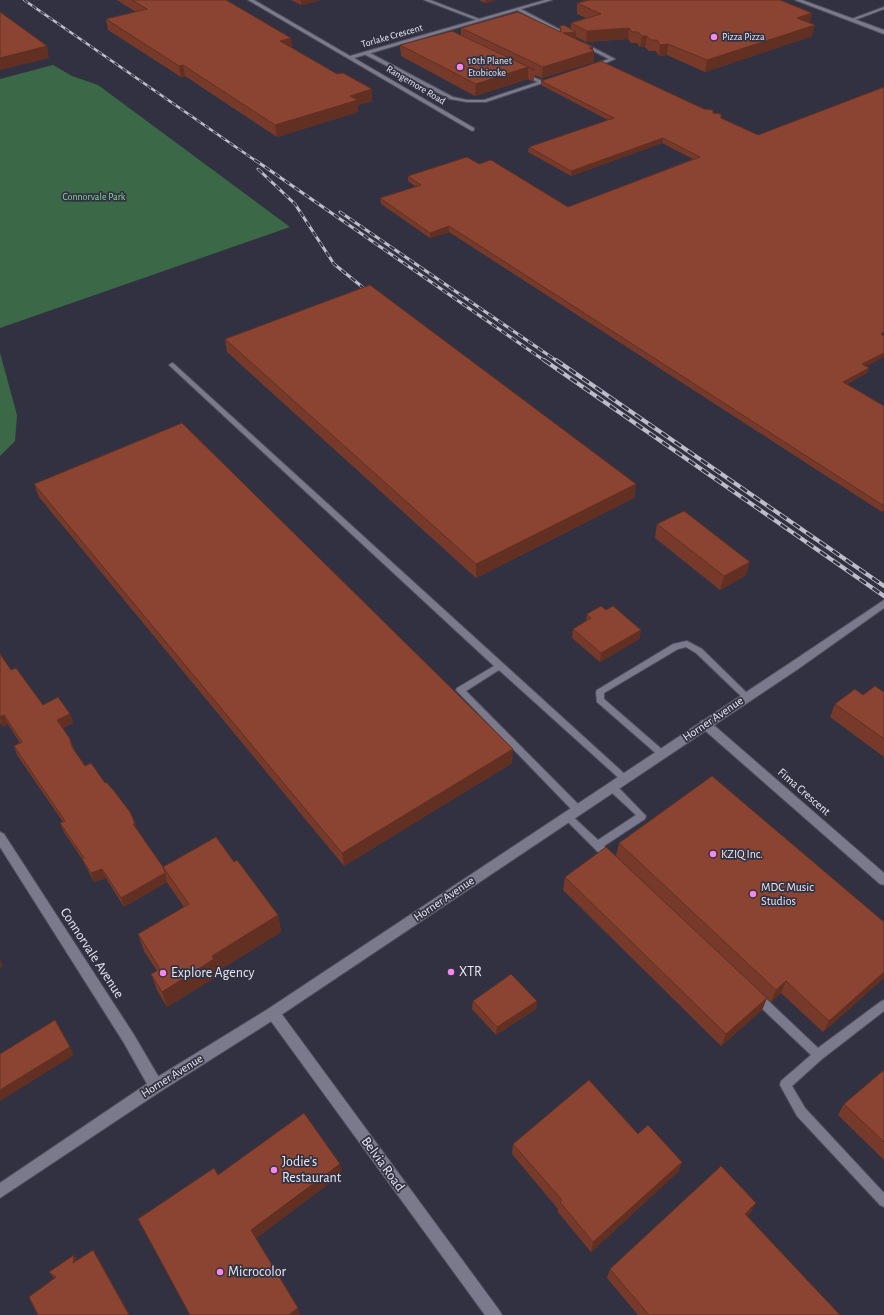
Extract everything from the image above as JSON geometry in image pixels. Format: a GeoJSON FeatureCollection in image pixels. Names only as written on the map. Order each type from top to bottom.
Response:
{"type":"FeatureCollection","features":[{"type":"Feature","properties":{"kind":"street","name":"Torlake Crescent"},"geometry":{"type":"LineString","coordinates":[[250,0],[351,57],[550,0]]}},
{"type":"Feature","properties":{"kind":"street"},"geometry":{"type":"LineString","coordinates":[[798,0],[884,32]]}},
{"type":"Feature","properties":{"kind":"street","name":"Rangemore Road"},"geometry":{"type":"LineString","coordinates":[[351,57],[472,129]]}},
{"type":"Feature","properties":{"kind":"street","name":"Horner Avenue"},"geometry":{"type":"LineString","coordinates":[[0,1191],[156,1086],[272,1013],[612,788],[705,724],[748,697],[884,603]]}},
{"type":"Feature","properties":{"kind":"street","name":"Fima Crescent"},"geometry":{"type":"LineString","coordinates":[[705,724],[884,880]]}},
{"type":"Feature","properties":{"kind":"street","name":"Connorvale Avenue"},"geometry":{"type":"LineString","coordinates":[[0,837],[130,1039],[156,1086]]}},
{"type":"Feature","properties":{"kind":"street","name":"Belvia Road"},"geometry":{"type":"LineString","coordinates":[[272,1013],[494,1315]]}},
{"type":"Feature","properties":{"kind":"lane"},"geometry":{"type":"LineString","coordinates":[[426,0],[480,20]]}},
{"type":"Feature","properties":{"kind":"lane"},"geometry":{"type":"LineString","coordinates":[[851,20],[884,8]]}},
{"type":"Feature","properties":{"kind":"lane"},"geometry":{"type":"LineString","coordinates":[[518,9],[572,38]]}},
{"type":"Feature","properties":{"kind":"lane"},"geometry":{"type":"LineString","coordinates":[[439,32],[446,35]]}},
{"type":"Feature","properties":{"kind":"lane"},"geometry":{"type":"LineString","coordinates":[[579,41],[613,59],[585,68]]}},
{"type":"Feature","properties":{"kind":"lane"},"geometry":{"type":"LineString","coordinates":[[366,53],[452,98],[467,101],[484,101],[556,78]]}},
{"type":"Feature","properties":{"kind":"lane"},"geometry":{"type":"LineString","coordinates":[[522,72],[542,82]]}},
{"type":"Feature","properties":{"kind":"lane"},"geometry":{"type":"LineString","coordinates":[[172,365],[500,666],[625,778]]}},
{"type":"Feature","properties":{"kind":"lane"},"geometry":{"type":"LineString","coordinates":[[662,754],[600,700],[600,692],[676,646],[687,644],[699,651],[748,697]]}},
{"type":"Feature","properties":{"kind":"lane"},"geometry":{"type":"LineString","coordinates":[[500,666],[460,690],[578,810]]}},
{"type":"Feature","properties":{"kind":"lane"},"geometry":{"type":"LineString","coordinates":[[598,846],[642,816],[612,788]]}},
{"type":"Feature","properties":{"kind":"lane"},"geometry":{"type":"LineString","coordinates":[[567,817],[614,862]]}},
{"type":"Feature","properties":{"kind":"lane"},"geometry":{"type":"LineString","coordinates":[[750,991],[818,1055]]}},
{"type":"Feature","properties":{"kind":"lane"},"geometry":{"type":"LineString","coordinates":[[884,1005],[818,1055],[785,1085],[801,1112],[884,1201]]}},
{"type":"Feature","properties":{"kind":"green space","name":"Connorvale Park"},"geometry":{"type":"Polygon","coordinates":[[[53,65],[72,76],[98,85],[290,227],[0,328],[0,79],[53,65]]]}},
{"type":"Feature","properties":{"kind":"green space"},"geometry":{"type":"Polygon","coordinates":[[[0,353],[17,415],[15,441],[0,456],[0,353]]]}},
{"type":"Feature","properties":{"kind":"building"},"geometry":{"type":"Polygon","coordinates":[[[132,0],[226,0],[291,38],[280,41],[337,74],[343,73],[372,89],[350,96],[358,100],[275,125],[183,65],[179,66],[106,19],[147,9],[132,0]]]}},
{"type":"Feature","properties":{"kind":"building","name":"Pizza Pizza"},"geometry":{"type":"Polygon","coordinates":[[[589,0],[780,0],[812,13],[797,18],[815,25],[707,60],[668,44],[660,45],[657,40],[650,40],[647,36],[642,36],[638,32],[632,32],[629,28],[587,31],[571,23],[601,14],[577,3],[589,0]]]}},
{"type":"Feature","properties":{"kind":"building"},"geometry":{"type":"Polygon","coordinates":[[[0,12],[47,46],[0,58],[0,12]]]}},
{"type":"Feature","properties":{"kind":"building"},"geometry":{"type":"Polygon","coordinates":[[[518,12],[561,32],[560,26],[564,25],[576,32],[563,33],[593,47],[589,48],[594,51],[543,67],[461,28],[518,12]]]}},
{"type":"Feature","properties":{"kind":"building"},"geometry":{"type":"Polygon","coordinates":[[[452,31],[535,70],[528,67],[476,84],[400,45],[452,31]]]}},
{"type":"Feature","properties":{"kind":"building"},"geometry":{"type":"Polygon","coordinates":[[[601,61],[704,109],[713,110],[713,113],[721,114],[721,118],[758,135],[884,87],[884,332],[881,334],[884,336],[884,353],[862,364],[869,368],[843,382],[884,406],[884,506],[449,226],[430,233],[380,198],[421,185],[408,176],[467,157],[479,164],[491,160],[568,207],[700,157],[663,138],[571,171],[529,147],[614,118],[541,81],[601,61]]]}},
{"type":"Feature","properties":{"kind":"building"},"geometry":{"type":"Polygon","coordinates":[[[370,285],[636,484],[476,564],[225,339],[370,285]]]}},
{"type":"Feature","properties":{"kind":"building"},"geometry":{"type":"Polygon","coordinates":[[[182,423],[513,749],[342,853],[34,484],[182,423]]]}},
{"type":"Feature","properties":{"kind":"building"},"geometry":{"type":"Polygon","coordinates":[[[684,511],[750,562],[724,576],[657,524],[684,511]]]}},
{"type":"Feature","properties":{"kind":"building"},"geometry":{"type":"Polygon","coordinates":[[[601,606],[606,610],[613,606],[641,630],[601,653],[573,629],[591,618],[587,614],[601,606]]]}},
{"type":"Feature","properties":{"kind":"building"},"geometry":{"type":"Polygon","coordinates":[[[0,654],[11,670],[16,668],[43,705],[58,697],[70,714],[57,720],[70,739],[72,747],[85,766],[91,763],[105,783],[106,782],[114,791],[130,812],[135,823],[133,824],[163,867],[165,873],[121,898],[102,869],[91,873],[82,859],[84,858],[60,823],[65,821],[14,746],[22,742],[4,715],[0,717],[0,654]]]}},
{"type":"Feature","properties":{"kind":"building"},"geometry":{"type":"Polygon","coordinates":[[[875,686],[884,692],[884,739],[835,704],[855,689],[863,695],[875,686]]]}},
{"type":"Feature","properties":{"kind":"building","name":"MDC Music Studios"},"geometry":{"type":"Polygon","coordinates":[[[712,776],[884,922],[884,972],[829,1021],[786,981],[776,990],[619,843],[712,776]]]}},
{"type":"Feature","properties":{"kind":"building"},"geometry":{"type":"Polygon","coordinates":[[[216,837],[234,862],[237,860],[278,915],[212,956],[214,959],[162,992],[151,974],[160,969],[138,934],[189,904],[163,867],[216,837]]]}},
{"type":"Feature","properties":{"kind":"building"},"geometry":{"type":"Polygon","coordinates":[[[606,847],[767,998],[726,1034],[565,877],[606,847]]]}},
{"type":"Feature","properties":{"kind":"building"},"geometry":{"type":"Polygon","coordinates":[[[511,974],[537,1001],[497,1027],[473,1001],[511,974]]]}},
{"type":"Feature","properties":{"kind":"building"},"geometry":{"type":"Polygon","coordinates":[[[55,1020],[70,1047],[0,1090],[0,1054],[55,1020]]]}},
{"type":"Feature","properties":{"kind":"building"},"geometry":{"type":"Polygon","coordinates":[[[884,1070],[884,1142],[844,1104],[884,1070]]]}},
{"type":"Feature","properties":{"kind":"building"},"geometry":{"type":"Polygon","coordinates":[[[589,1080],[638,1134],[648,1125],[682,1162],[593,1242],[560,1202],[562,1200],[513,1144],[589,1080]]]}},
{"type":"Feature","properties":{"kind":"building"},"geometry":{"type":"Polygon","coordinates":[[[304,1113],[340,1164],[251,1230],[298,1308],[289,1315],[190,1315],[138,1219],[214,1168],[218,1175],[304,1113]]]}},
{"type":"Feature","properties":{"kind":"building"},"geometry":{"type":"Polygon","coordinates":[[[721,1166],[756,1203],[745,1214],[840,1315],[649,1315],[610,1269],[721,1166]]]}},
{"type":"Feature","properties":{"kind":"building"},"geometry":{"type":"Polygon","coordinates":[[[93,1250],[129,1315],[38,1315],[29,1297],[56,1277],[49,1272],[74,1255],[73,1263],[93,1250]]]}},
{"type":"Feature","properties":{"kind":"railway"},"geometry":{"type":"LineString","coordinates":[[24,0],[256,161]]}},
{"type":"Feature","properties":{"kind":"railway"},"geometry":{"type":"LineString","coordinates":[[255,160],[545,361]]}},
{"type":"Feature","properties":{"kind":"railway"},"geometry":{"type":"LineString","coordinates":[[258,169],[295,204],[334,264],[371,294]]}},
{"type":"Feature","properties":{"kind":"railway"},"geometry":{"type":"LineString","coordinates":[[340,212],[557,361]]}},
{"type":"Feature","properties":{"kind":"railway"},"geometry":{"type":"LineString","coordinates":[[544,360],[884,596]]}},
{"type":"Feature","properties":{"kind":"railway"},"geometry":{"type":"LineString","coordinates":[[556,360],[884,586]]}},
{"type":"Feature","properties":{"kind":"place","name":"Pizza Pizza"},"geometry":{"type":"Point","coordinates":[714,37]}},
{"type":"Feature","properties":{"kind":"place","name":"10th Planet Etobicoke"},"geometry":{"type":"Point","coordinates":[460,67]}},
{"type":"Feature","properties":{"kind":"place","name":"KZIQ Inc."},"geometry":{"type":"Point","coordinates":[713,854]}},
{"type":"Feature","properties":{"kind":"place","name":"MDC Music Studios"},"geometry":{"type":"Point","coordinates":[753,894]}},
{"type":"Feature","properties":{"kind":"place","name":"XTR"},"geometry":{"type":"Point","coordinates":[451,972]}},
{"type":"Feature","properties":{"kind":"place","name":"Explore Agency"},"geometry":{"type":"Point","coordinates":[163,973]}},
{"type":"Feature","properties":{"kind":"place","name":"Jodie's Restaurant"},"geometry":{"type":"Point","coordinates":[274,1170]}},
{"type":"Feature","properties":{"kind":"place","name":"Microcolor"},"geometry":{"type":"Point","coordinates":[220,1272]}}]}
